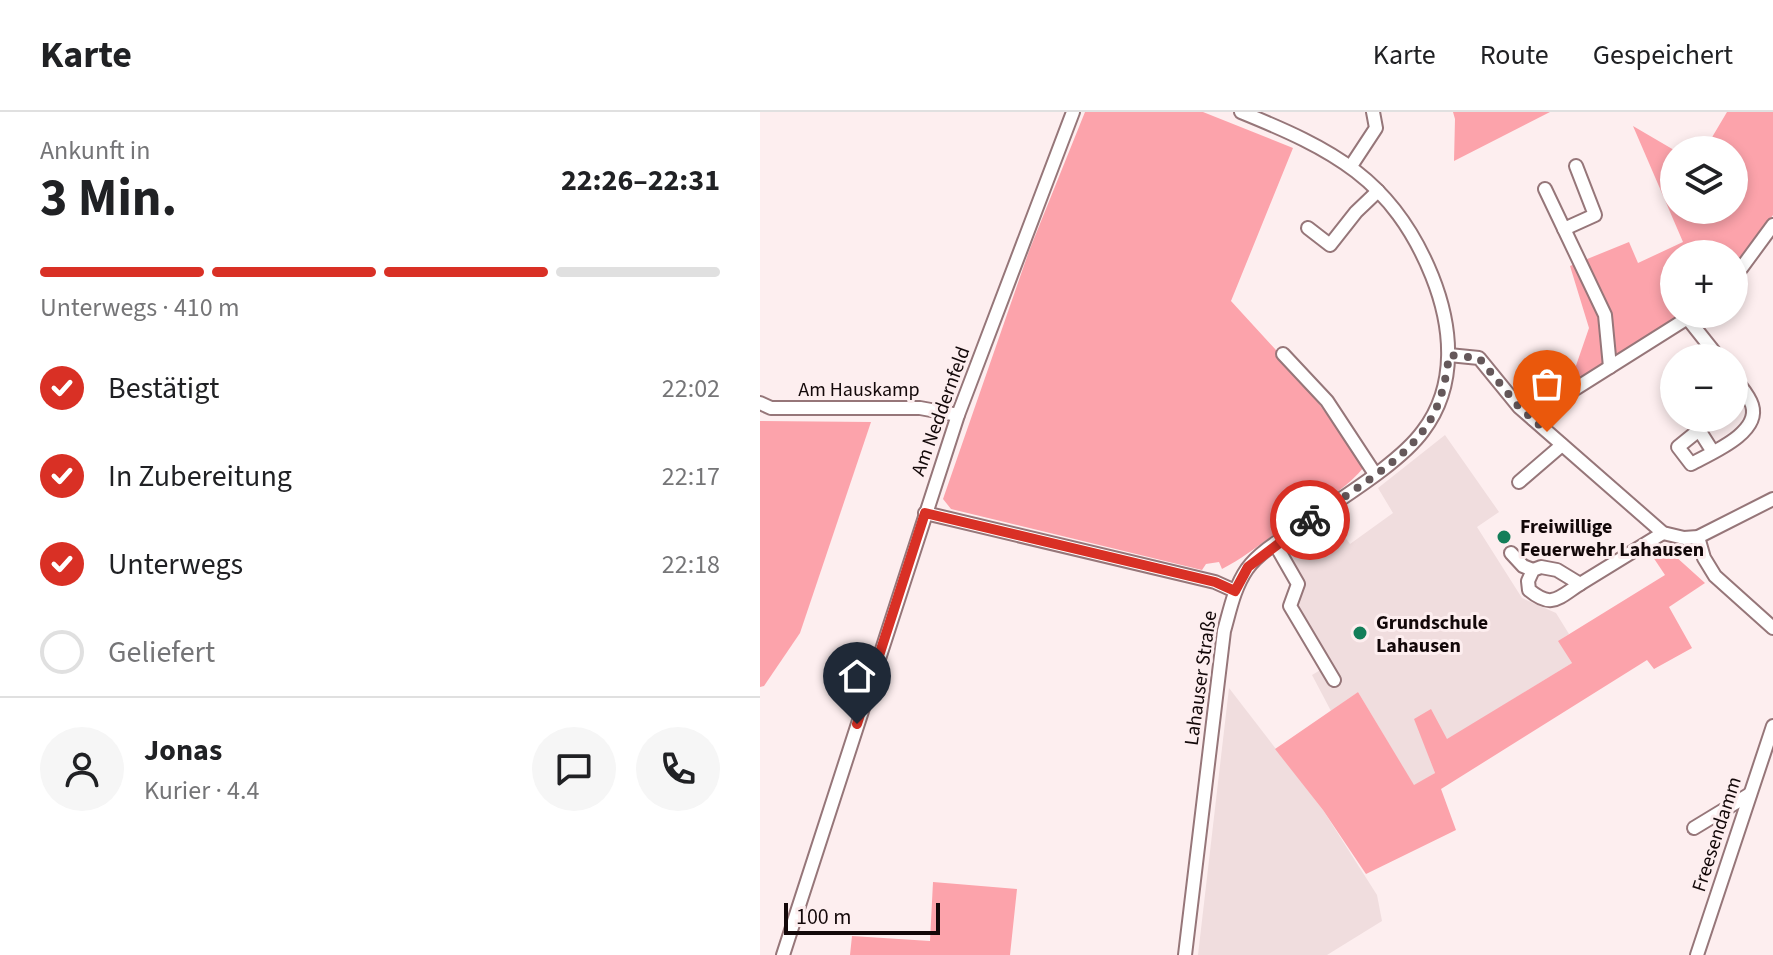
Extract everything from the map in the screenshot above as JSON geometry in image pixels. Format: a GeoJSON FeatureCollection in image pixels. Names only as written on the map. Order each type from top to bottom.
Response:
{"type":"FeatureCollection","features":[{"type":"Feature","properties":{"kind":"street","name":"Am Neddernfeld"},"geometry":{"type":"LineString","coordinates":[[783,955],[958,415],[1073,112]]}},
{"type":"Feature","properties":{"kind":"street","name":"Lahauser Straße"},"geometry":{"type":"LineString","coordinates":[[1185,955],[1224,631],[1235,591],[1248,567],[1275,544],[1375,474],[1423,432],[1445,385],[1449,355],[1443,308],[1428,266],[1414,239],[1378,191],[1351,166],[1319,146],[1241,112]]}},
{"type":"Feature","properties":{"kind":"street"},"geometry":{"type":"LineString","coordinates":[[1351,166],[1376,128],[1373,112]]}},
{"type":"Feature","properties":{"kind":"street"},"geometry":{"type":"LineString","coordinates":[[1564,229],[1595,215],[1576,166]]}},
{"type":"Feature","properties":{"kind":"street"},"geometry":{"type":"LineString","coordinates":[[1545,189],[1605,315],[1610,367]]}},
{"type":"Feature","properties":{"kind":"street"},"geometry":{"type":"LineString","coordinates":[[1330,245],[1356,212],[1378,191]]}},
{"type":"Feature","properties":{"kind":"street"},"geometry":{"type":"LineString","coordinates":[[1748,259],[1773,225]]}},
{"type":"Feature","properties":{"kind":"street"},"geometry":{"type":"LineString","coordinates":[[1308,228],[1341,256]]}},
{"type":"Feature","properties":{"kind":"street"},"geometry":{"type":"LineString","coordinates":[[1533,419],[1548,406],[1672,328]]}},
{"type":"Feature","properties":{"kind":"street"},"geometry":{"type":"LineString","coordinates":[[1283,354],[1327,401],[1375,474]]}},
{"type":"Feature","properties":{"kind":"street"},"geometry":{"type":"LineString","coordinates":[[1449,355],[1479,358],[1505,392],[1533,419],[1669,535]]}},
{"type":"Feature","properties":{"kind":"street"},"geometry":{"type":"LineString","coordinates":[[1748,400],[1753,408],[1748,429]]}},
{"type":"Feature","properties":{"kind":"street","name":"Am Hauskamp"},"geometry":{"type":"LineString","coordinates":[[760,403],[771,408],[920,408],[958,415]]}},
{"type":"Feature","properties":{"kind":"street"},"geometry":{"type":"LineString","coordinates":[[1713,452],[1743,432]]}},
{"type":"Feature","properties":{"kind":"street"},"geometry":{"type":"LineString","coordinates":[[1519,482],[1562,445]]}},
{"type":"Feature","properties":{"kind":"street"},"geometry":{"type":"LineString","coordinates":[[1533,570],[1528,581],[1529,590],[1548,602],[1669,535],[1698,537],[1773,499]]}},
{"type":"Feature","properties":{"kind":"street"},"geometry":{"type":"LineString","coordinates":[[925,513],[1215,582],[1235,591]]}},
{"type":"Feature","properties":{"kind":"street"},"geometry":{"type":"LineString","coordinates":[[1698,537],[1704,558],[1715,576],[1773,628]]}},
{"type":"Feature","properties":{"kind":"street"},"geometry":{"type":"LineString","coordinates":[[1275,544],[1298,584],[1290,606],[1334,680]]}},
{"type":"Feature","properties":{"kind":"street"},"geometry":{"type":"LineString","coordinates":[[1511,553],[1523,566],[1533,570],[1541,567],[1557,570],[1580,584]]}},
{"type":"Feature","properties":{"kind":"street","name":"Freesendamm"},"geometry":{"type":"LineString","coordinates":[[1697,955],[1773,726]]}},
{"type":"Feature","properties":{"kind":"street"},"geometry":{"type":"LineString","coordinates":[[1694,828],[1750,794]]}},
{"type":"Feature","properties":{"kind":"shaded area"},"geometry":{"type":"Polygon","coordinates":[[[1085,112],[1203,112],[1293,148],[1231,301],[1297,373],[1364,467],[1337,492],[1222,569],[1219,562],[1206,564],[1202,570],[951,509],[943,499],[1029,251],[1085,112]]]}},
{"type":"Feature","properties":{"kind":"shaded area"},"geometry":{"type":"Polygon","coordinates":[[[1453,112],[1550,112],[1454,161],[1453,112]]]}},
{"type":"Feature","properties":{"kind":"shaded area"},"geometry":{"type":"Polygon","coordinates":[[[1727,112],[1773,112],[1773,215],[1748,250],[1748,240],[1682,240],[1675,224],[1748,224],[1748,136],[1713,136],[1727,112]]]}},
{"type":"Feature","properties":{"kind":"shaded area"},"geometry":{"type":"Polygon","coordinates":[[[1633,126],[1660,142],[1660,189],[1633,126]]]}},
{"type":"Feature","properties":{"kind":"shaded area"},"geometry":{"type":"Polygon","coordinates":[[[1629,242],[1638,263],[1660,253],[1660,328],[1664,328],[1570,383],[1589,328],[1570,266],[1629,242]]]}},
{"type":"Feature","properties":{"kind":"shaded area"},"geometry":{"type":"Polygon","coordinates":[[[760,421],[871,422],[800,633],[764,686],[760,687],[760,421]]]}},
{"type":"Feature","properties":{"kind":"shaded area","name":"Grundschule Lahausen"},"geometry":{"type":"Polygon","coordinates":[[[1445,435],[1499,512],[1477,527],[1522,598],[1556,613],[1569,634],[1559,641],[1572,663],[1447,740],[1415,719],[1435,773],[1414,786],[1358,692],[1331,711],[1312,675],[1322,669],[1286,608],[1294,584],[1279,560],[1332,519],[1350,544],[1393,513],[1378,488],[1445,435]]]}},
{"type":"Feature","properties":{"kind":"shaded area"},"geometry":{"type":"Polygon","coordinates":[[[1664,546],[1705,583],[1669,607],[1692,648],[1654,669],[1647,660],[1441,789],[1456,830],[1366,874],[1323,810],[1275,749],[1358,692],[1414,785],[1435,773],[1414,719],[1431,709],[1447,739],[1572,663],[1558,641],[1665,575],[1651,554],[1664,546]]]}},
{"type":"Feature","properties":{"kind":"shaded area"},"geometry":{"type":"Polygon","coordinates":[[[1229,688],[1323,810],[1377,895],[1382,921],[1327,955],[1198,955],[1229,688]]]}},
{"type":"Feature","properties":{"kind":"shaded area"},"geometry":{"type":"Polygon","coordinates":[[[933,882],[1017,889],[1010,955],[850,955],[852,936],[930,941],[933,882]]]}},
{"type":"Feature","properties":{"kind":"way so far"},"geometry":{"type":"LineString","coordinates":[[1310,520],[1383,468],[1423,432],[1445,385],[1449,355],[1479,358],[1505,392],[1547,432]]}},
{"type":"Feature","properties":{"kind":"place","name":"Freiwillige Feuerwehr Lahausen"},"geometry":{"type":"Point","coordinates":[1504,537]}},
{"type":"Feature","properties":{"kind":"place","name":"Grundschule Lahausen"},"geometry":{"type":"Point","coordinates":[1360,633]}},
{"type":"Feature","properties":{"kind":"route"},"geometry":{"type":"LineString","coordinates":[[857,724],[925,513],[1215,582],[1235,591],[1248,567],[1310,520]]}}]}
